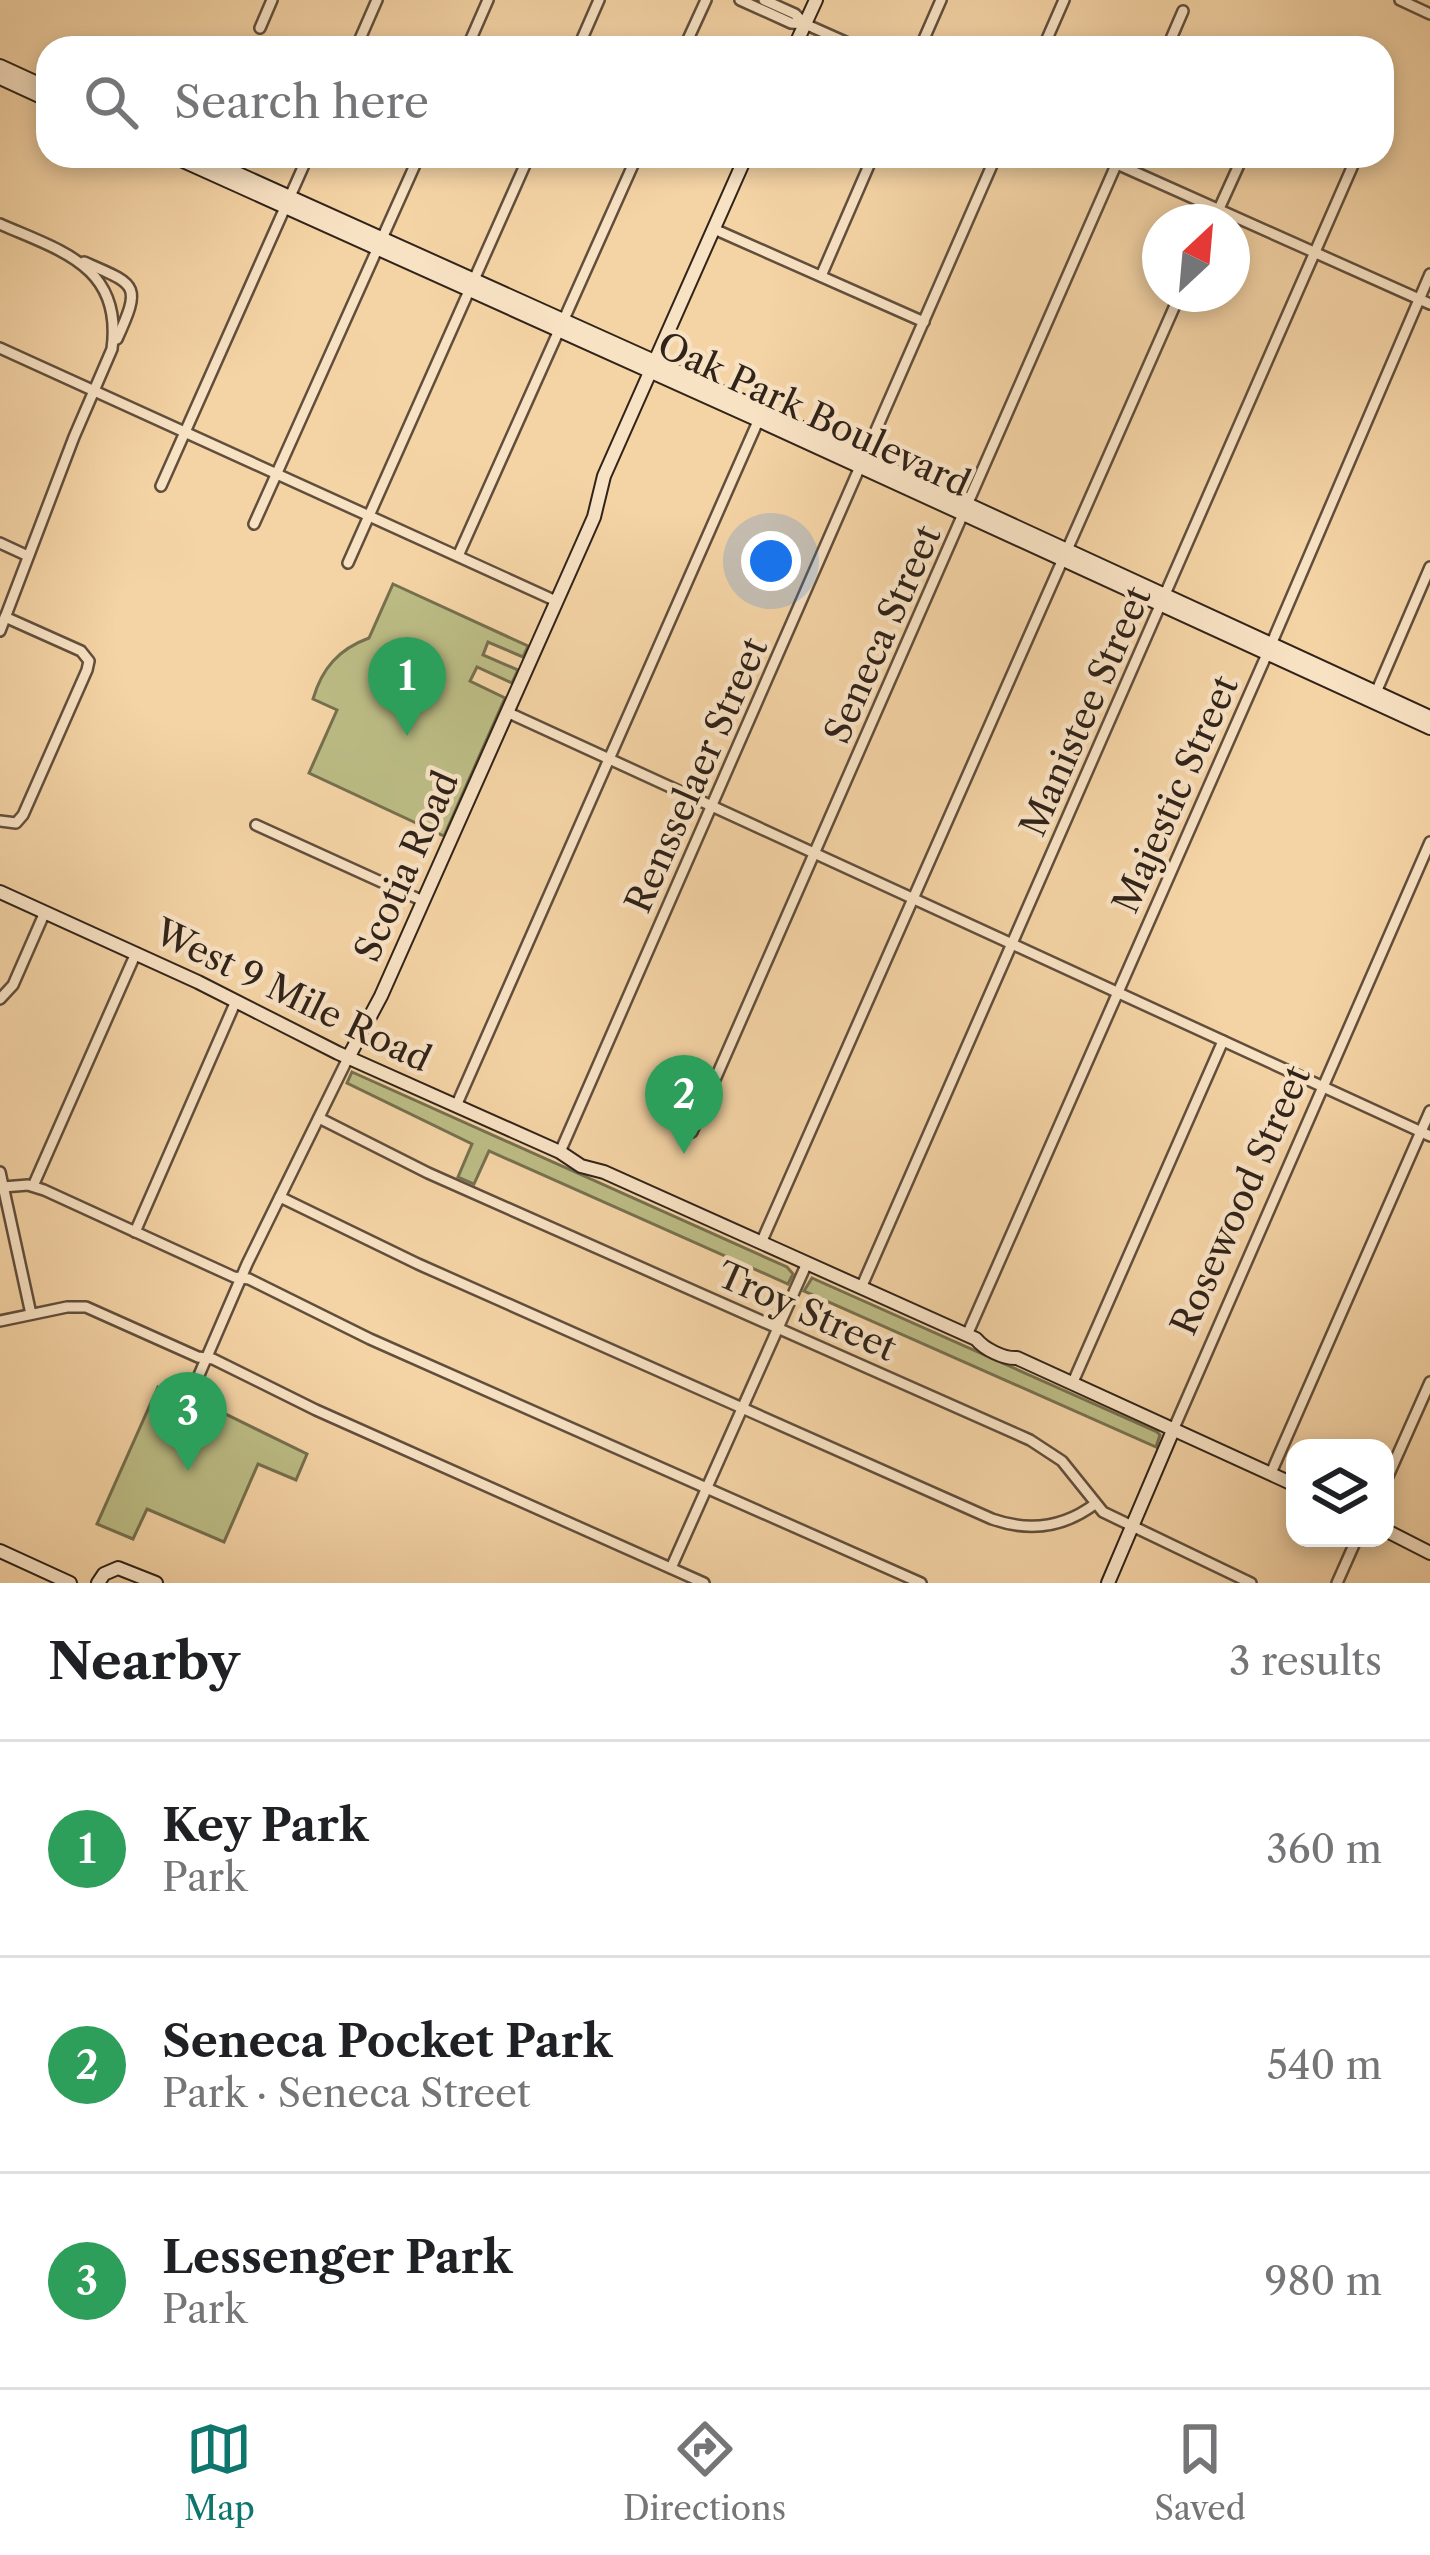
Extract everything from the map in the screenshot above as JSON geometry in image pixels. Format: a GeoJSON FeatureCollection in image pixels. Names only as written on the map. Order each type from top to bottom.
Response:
{"type":"FeatureCollection","features":[{"type":"Feature","properties":{"kind":"street"},"geometry":{"type":"LineString","coordinates":[[260,28],[272,0]]}},
{"type":"Feature","properties":{"kind":"street"},"geometry":{"type":"LineString","coordinates":[[361,36],[377,0]]}},
{"type":"Feature","properties":{"kind":"street"},"geometry":{"type":"LineString","coordinates":[[472,36],[488,0]]}},
{"type":"Feature","properties":{"kind":"street"},"geometry":{"type":"LineString","coordinates":[[583,36],[599,0]]}},
{"type":"Feature","properties":{"kind":"street"},"geometry":{"type":"LineString","coordinates":[[690,36],[706,0]]}},
{"type":"Feature","properties":{"kind":"street"},"geometry":{"type":"LineString","coordinates":[[740,0],[791,23],[805,23]]}},
{"type":"Feature","properties":{"kind":"street"},"geometry":{"type":"LineString","coordinates":[[764,0],[833,36]]}},
{"type":"Feature","properties":{"kind":"street"},"geometry":{"type":"LineString","coordinates":[[799,36],[815,0]]}},
{"type":"Feature","properties":{"kind":"street"},"geometry":{"type":"LineString","coordinates":[[925,36],[941,0]]}},
{"type":"Feature","properties":{"kind":"street"},"geometry":{"type":"LineString","coordinates":[[1048,36],[1064,0]]}},
{"type":"Feature","properties":{"kind":"street"},"geometry":{"type":"LineString","coordinates":[[1405,1],[1430,14]]}},
{"type":"Feature","properties":{"kind":"street"},"geometry":{"type":"LineString","coordinates":[[1172,36],[1183,11]]}},
{"type":"Feature","properties":{"kind":"street"},"geometry":{"type":"LineString","coordinates":[[4,74],[36,84]]}},
{"type":"Feature","properties":{"kind":"street"},"geometry":{"type":"LineString","coordinates":[[4,74],[36,93]]}},
{"type":"Feature","properties":{"kind":"street","name":"Oak Park Boulevard"},"geometry":{"type":"LineString","coordinates":[[202,168],[761,415],[1374,697],[1430,728]]}},
{"type":"Feature","properties":{"kind":"street","name":"Oak Park Boulevard"},"geometry":{"type":"LineString","coordinates":[[222,168],[288,202]]}},
{"type":"Feature","properties":{"kind":"street"},"geometry":{"type":"LineString","coordinates":[[161,486],[303,168]]}},
{"type":"Feature","properties":{"kind":"street"},"geometry":{"type":"LineString","coordinates":[[254,524],[414,168]]}},
{"type":"Feature","properties":{"kind":"street"},"geometry":{"type":"LineString","coordinates":[[348,563],[524,168]]}},
{"type":"Feature","properties":{"kind":"street"},"geometry":{"type":"LineString","coordinates":[[458,556],[632,168]]}},
{"type":"Feature","properties":{"kind":"street","name":"Scotia Road"},"geometry":{"type":"LineString","coordinates":[[190,1396],[241,1278],[423,901],[594,517],[604,476],[741,168]]}},
{"type":"Feature","properties":{"kind":"street"},"geometry":{"type":"LineString","coordinates":[[821,276],[868,168]]}},
{"type":"Feature","properties":{"kind":"street","name":"Rensselaer Street"},"geometry":{"type":"LineString","coordinates":[[560,1152],[991,168]]}},
{"type":"Feature","properties":{"kind":"street","name":"Seneca Street"},"geometry":{"type":"LineString","coordinates":[[692,1132],[1115,168]]}},
{"type":"Feature","properties":{"kind":"street"},"geometry":{"type":"LineString","coordinates":[[1134,168],[1207,204]]}},
{"type":"Feature","properties":{"kind":"street"},"geometry":{"type":"LineString","coordinates":[[1222,204],[1238,168]]}},
{"type":"Feature","properties":{"kind":"street","name":"Manistee Street"},"geometry":{"type":"LineString","coordinates":[[861,1288],[1352,168]]}},
{"type":"Feature","properties":{"kind":"street"},"geometry":{"type":"LineString","coordinates":[[0,224],[116,276],[133,291],[132,306],[0,631]]}},
{"type":"Feature","properties":{"kind":"street"},"geometry":{"type":"LineString","coordinates":[[1250,224],[1425,302]]}},
{"type":"Feature","properties":{"kind":"street"},"geometry":{"type":"LineString","coordinates":[[714,229],[924,322]]}},
{"type":"Feature","properties":{"kind":"street"},"geometry":{"type":"LineString","coordinates":[[78,259],[110,304],[112,349]]}},
{"type":"Feature","properties":{"kind":"street","name":"Majestic Street"},"geometry":{"type":"LineString","coordinates":[[972,1337],[1117,993],[1425,302],[1430,274]]}},
{"type":"Feature","properties":{"kind":"street"},"geometry":{"type":"LineString","coordinates":[[761,1243],[1172,312]]}},
{"type":"Feature","properties":{"kind":"street"},"geometry":{"type":"LineString","coordinates":[[0,362],[3,350],[556,602]]}},
{"type":"Feature","properties":{"kind":"street"},"geometry":{"type":"LineString","coordinates":[[456,1106],[761,415]]}},
{"type":"Feature","properties":{"kind":"street"},"geometry":{"type":"LineString","coordinates":[[0,543],[28,556]]}},
{"type":"Feature","properties":{"kind":"street"},"geometry":{"type":"LineString","coordinates":[[1374,697],[1430,567]]}},
{"type":"Feature","properties":{"kind":"street"},"geometry":{"type":"LineString","coordinates":[[0,821],[16,823],[23,814],[88,661],[81,651],[5,617]]}},
{"type":"Feature","properties":{"kind":"street","name":"Oak Park Boulevard"},"geometry":{"type":"LineString","coordinates":[[1374,697],[1430,717]]}},
{"type":"Feature","properties":{"kind":"street"},"geometry":{"type":"LineString","coordinates":[[507,712],[1425,1134]]}},
{"type":"Feature","properties":{"kind":"street"},"geometry":{"type":"LineString","coordinates":[[256,825],[423,901]]}},
{"type":"Feature","properties":{"kind":"street","name":"Rosewood Street"},"geometry":{"type":"LineString","coordinates":[[1108,1583],[1430,842]]}},
{"type":"Feature","properties":{"kind":"street","name":"West 9 Mile Road"},"geometry":{"type":"LineString","coordinates":[[0,892],[348,1058],[560,1152],[577,1155],[604,1172],[972,1337],[984,1338],[1017,1358],[1286,1480]]}},
{"type":"Feature","properties":{"kind":"street"},"geometry":{"type":"LineString","coordinates":[[0,999],[13,985],[45,912]]}},
{"type":"Feature","properties":{"kind":"street"},"geometry":{"type":"LineString","coordinates":[[33,1186],[136,953]]}},
{"type":"Feature","properties":{"kind":"street"},"geometry":{"type":"LineString","coordinates":[[135,1232],[236,1001]]}},
{"type":"Feature","properties":{"kind":"street"},"geometry":{"type":"LineString","coordinates":[[1072,1382],[1223,1041]]}},
{"type":"Feature","properties":{"kind":"street"},"geometry":{"type":"LineString","coordinates":[[1271,1473],[1425,1134],[1430,1111]]}},
{"type":"Feature","properties":{"kind":"street","name":"Troy Street"},"geometry":{"type":"LineString","coordinates":[[320,1118],[428,1173],[1030,1440],[1062,1461],[1103,1512],[1251,1583]]}},
{"type":"Feature","properties":{"kind":"street"},"geometry":{"type":"LineString","coordinates":[[0,1172],[31,1315]]}},
{"type":"Feature","properties":{"kind":"street"},"geometry":{"type":"LineString","coordinates":[[3,1186],[33,1186],[921,1583]]}},
{"type":"Feature","properties":{"kind":"street"},"geometry":{"type":"LineString","coordinates":[[280,1196],[418,1264],[1008,1525],[1055,1524],[1095,1504]]}},
{"type":"Feature","properties":{"kind":"street"},"geometry":{"type":"LineString","coordinates":[[671,1568],[807,1263]]}},
{"type":"Feature","properties":{"kind":"street"},"geometry":{"type":"LineString","coordinates":[[0,1321],[67,1306],[86,1307],[213,1359],[316,1410],[704,1583]]}},
{"type":"Feature","properties":{"kind":"street"},"geometry":{"type":"LineString","coordinates":[[1394,1464],[1430,1382]]}},
{"type":"Feature","properties":{"kind":"street"},"geometry":{"type":"LineString","coordinates":[[1394,1535],[1430,1553]]}},
{"type":"Feature","properties":{"kind":"street"},"geometry":{"type":"LineString","coordinates":[[1337,1583],[1353,1547]]}},
{"type":"Feature","properties":{"kind":"street"},"geometry":{"type":"LineString","coordinates":[[0,1551],[70,1583]]}},
{"type":"Feature","properties":{"kind":"street"},"geometry":{"type":"LineString","coordinates":[[98,1583],[118,1568],[156,1583]]}},
{"type":"Feature","properties":{"kind":"green space"},"geometry":{"type":"Polygon","coordinates":[[[393,584],[528,646],[523,657],[488,642],[483,655],[518,670],[512,683],[477,667],[470,681],[505,698],[444,836],[309,773],[337,710],[313,699],[317,688],[340,654],[369,638],[393,584]]]}},
{"type":"Feature","properties":{"kind":"green space"},"geometry":{"type":"Polygon","coordinates":[[[352,1072],[787,1267],[793,1274],[788,1284],[489,1151],[474,1184],[458,1177],[472,1144],[347,1083],[352,1072]]]}},
{"type":"Feature","properties":{"kind":"green space"},"geometry":{"type":"Polygon","coordinates":[[[812,1278],[1157,1432],[1156,1447],[804,1291],[812,1278]]]}},
{"type":"Feature","properties":{"kind":"green space"},"geometry":{"type":"Polygon","coordinates":[[[158,1387],[197,1400],[307,1454],[296,1480],[258,1464],[224,1542],[147,1509],[133,1539],[97,1524],[158,1387]]]}},
{"type":"Feature","properties":{"kind":"place","name":"Key Park"},"geometry":{"type":"Point","coordinates":[407,736]}},
{"type":"Feature","properties":{"kind":"place","name":"Seneca Pocket Park"},"geometry":{"type":"Point","coordinates":[684,1154]}},
{"type":"Feature","properties":{"kind":"place","name":"Lessenger Park"},"geometry":{"type":"Point","coordinates":[188,1471]}}]}
